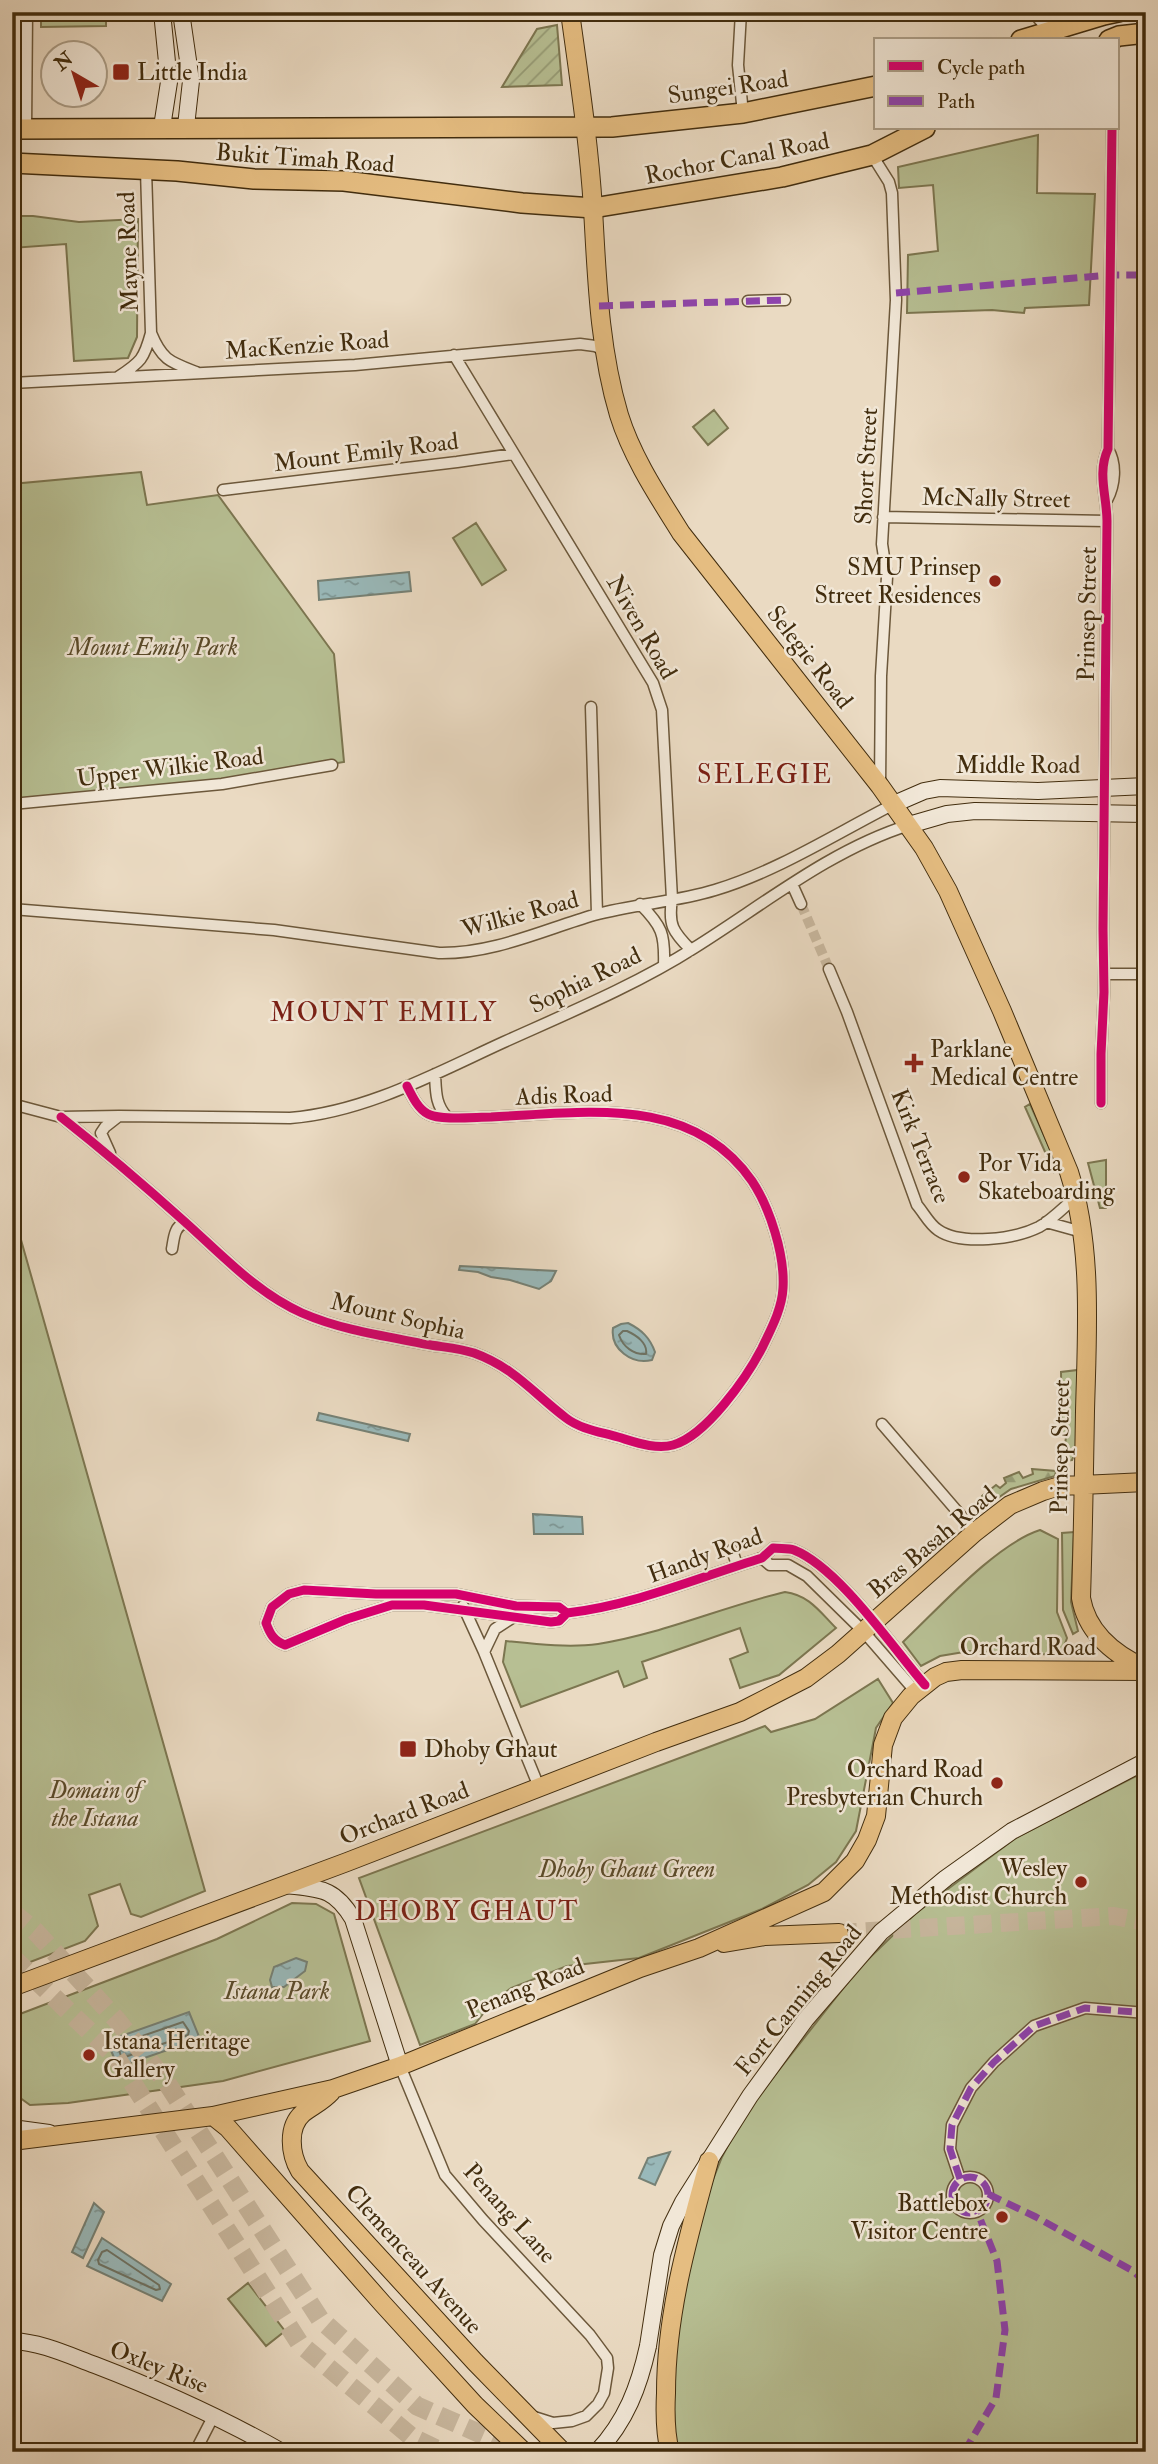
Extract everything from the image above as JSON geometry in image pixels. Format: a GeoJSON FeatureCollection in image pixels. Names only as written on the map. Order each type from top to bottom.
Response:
{"type":"FeatureCollection","features":[{"type":"Feature","properties":{"kind":"highway"},"geometry":{"type":"LineString","coordinates":[[1027,38],[1118,12]]}},
{"type":"Feature","properties":{"kind":"highway"},"geometry":{"type":"LineString","coordinates":[[1114,38],[1146,33]]}},
{"type":"Feature","properties":{"kind":"highway","name":"Sungei Road"},"geometry":{"type":"LineString","coordinates":[[586,127],[743,113],[874,86]]}},
{"type":"Feature","properties":{"kind":"highway","name":"Bukit Timah Road"},"geometry":{"type":"LineString","coordinates":[[19,129],[586,127]]}},
{"type":"Feature","properties":{"kind":"highway","name":"Rochor Canal Road"},"geometry":{"type":"LineString","coordinates":[[593,208],[782,177],[872,155],[921,130]]}},
{"type":"Feature","properties":{"kind":"highway","name":"Bukit Timah Road"},"geometry":{"type":"LineString","coordinates":[[12,163],[254,179],[344,181],[522,203],[593,208]]}},
{"type":"Feature","properties":{"kind":"main road"},"geometry":{"type":"LineString","coordinates":[[162,12],[169,82],[162,127]]}},
{"type":"Feature","properties":{"kind":"main road"},"geometry":{"type":"LineString","coordinates":[[181,12],[191,80],[186,127]]}},
{"type":"Feature","properties":{"kind":"main road","name":"Selegie Road"},"geometry":{"type":"LineString","coordinates":[[570,12],[586,127],[604,350],[620,418],[653,489],[681,533],[894,804],[948,891],[1002,1011],[1077,1196]]}},
{"type":"Feature","properties":{"kind":"main road","name":"Middle Road"},"geometry":{"type":"LineString","coordinates":[[894,804],[924,791],[940,788],[1038,791],[1146,786]]}},
{"type":"Feature","properties":{"kind":"main road","name":"Middle Road"},"geometry":{"type":"LineString","coordinates":[[909,825],[947,814],[975,811],[1146,814]]}},
{"type":"Feature","properties":{"kind":"main road","name":"Prinsep Street"},"geometry":{"type":"LineString","coordinates":[[1077,1196],[1082,1232],[1087,1347],[1081,1598],[1083,1611],[1097,1635],[1131,1662],[1146,1670]]}},
{"type":"Feature","properties":{"kind":"main road","name":"Bras Basah Road"},"geometry":{"type":"LineString","coordinates":[[870,1627],[975,1532],[1010,1505],[1043,1491],[1084,1483],[1146,1482]]}},
{"type":"Feature","properties":{"kind":"main road","name":"Orchard Road"},"geometry":{"type":"LineString","coordinates":[[12,1987],[656,1742],[740,1713],[806,1678],[870,1627]]}},
{"type":"Feature","properties":{"kind":"main road","name":"Orchard Road"},"geometry":{"type":"LineString","coordinates":[[920,1688],[941,1674],[962,1670],[1146,1670]]}},
{"type":"Feature","properties":{"kind":"main road","name":"Penang Road"},"geometry":{"type":"LineString","coordinates":[[12,2141],[213,2116],[332,2090],[400,2066],[640,1968],[699,1948],[824,1892],[855,1861],[867,1840],[876,1815],[883,1745],[887,1731],[902,1706],[920,1688]]}},
{"type":"Feature","properties":{"kind":"main road","name":"Fort Canning Road"},"geometry":{"type":"LineString","coordinates":[[597,2452],[628,2410],[640,2381],[662,2255],[671,2226],[693,2183],[750,2096],[806,2019],[881,1932],[946,1878],[1012,1831],[1146,1761]]}},
{"type":"Feature","properties":{"kind":"main road","name":"Penang Lane"},"geometry":{"type":"LineString","coordinates":[[285,1885],[321,1889],[332,1893],[344,1904],[353,1919],[400,2066]]}},
{"type":"Feature","properties":{"kind":"main road"},"geometry":{"type":"LineString","coordinates":[[699,1948],[765,1936],[839,1933]]}},
{"type":"Feature","properties":{"kind":"main road","name":"Clemenceau Avenue"},"geometry":{"type":"LineString","coordinates":[[332,2090],[301,2115],[295,2126],[292,2140],[295,2162],[300,2171],[563,2452]]}},
{"type":"Feature","properties":{"kind":"main road"},"geometry":{"type":"LineString","coordinates":[[213,2116],[228,2129],[475,2405],[524,2452]]}},
{"type":"Feature","properties":{"kind":"main road"},"geometry":{"type":"LineString","coordinates":[[12,2128],[48,2132],[51,2135]]}},
{"type":"Feature","properties":{"kind":"main road"},"geometry":{"type":"LineString","coordinates":[[670,2452],[665,2410],[670,2321],[687,2242],[711,2157]]}},
{"type":"Feature","properties":{"kind":"main road"},"geometry":{"type":"LineString","coordinates":[[314,2225],[334,2208]]}},
{"type":"Feature","properties":{"kind":"main road","name":"Oxley Rise"},"geometry":{"type":"LineString","coordinates":[[12,2341],[50,2348],[80,2359],[214,2415],[282,2452]]}},
{"type":"Feature","properties":{"kind":"street"},"geometry":{"type":"LineString","coordinates":[[19,129],[27,12]]}},
{"type":"Feature","properties":{"kind":"street"},"geometry":{"type":"LineString","coordinates":[[741,12],[738,65],[743,113]]}},
{"type":"Feature","properties":{"kind":"street"},"geometry":{"type":"LineString","coordinates":[[1033,12],[1044,25],[1054,29]]}},
{"type":"Feature","properties":{"kind":"street","name":"Prinsep Street"},"geometry":{"type":"LineString","coordinates":[[1101,1103],[1107,500],[1113,489],[1113,457],[1108,449],[1112,130]]}},
{"type":"Feature","properties":{"kind":"street","name":"Short Street"},"geometry":{"type":"LineString","coordinates":[[872,155],[889,182],[892,193],[895,246],[895,300],[882,544],[887,577],[881,676],[880,786]]}},
{"type":"Feature","properties":{"kind":"street","name":"Mayne Road"},"geometry":{"type":"LineString","coordinates":[[117,377],[145,355],[151,333],[146,170]]}},
{"type":"Feature","properties":{"kind":"street"},"geometry":{"type":"LineString","coordinates":[[748,301],[785,300]]}},
{"type":"Feature","properties":{"kind":"street","name":"Mayne Road"},"geometry":{"type":"LineString","coordinates":[[151,333],[162,355],[172,363],[198,373]]}},
{"type":"Feature","properties":{"kind":"street","name":"MacKenzie Road"},"geometry":{"type":"LineString","coordinates":[[12,383],[355,365],[580,344],[604,350]]}},
{"type":"Feature","properties":{"kind":"street","name":"Niven Road"},"geometry":{"type":"LineString","coordinates":[[454,355],[653,683],[662,710],[672,899],[670,916],[672,927],[691,950]]}},
{"type":"Feature","properties":{"kind":"street","name":"Mount Emily Road"},"geometry":{"type":"LineString","coordinates":[[223,490],[513,454]]}},
{"type":"Feature","properties":{"kind":"street","name":"McNally Street"},"geometry":{"type":"LineString","coordinates":[[883,517],[1107,521]]}},
{"type":"Feature","properties":{"kind":"street"},"geometry":{"type":"LineString","coordinates":[[591,707],[597,914]]}},
{"type":"Feature","properties":{"kind":"street","name":"Upper Wilkie Road"},"geometry":{"type":"LineString","coordinates":[[12,804],[222,783],[332,765]]}},
{"type":"Feature","properties":{"kind":"street","name":"Wilkie Road"},"geometry":{"type":"LineString","coordinates":[[12,909],[274,930],[439,953],[464,953],[489,948],[597,914],[712,891],[745,880],[894,804]]}},
{"type":"Feature","properties":{"kind":"street","name":"Sophia Road"},"geometry":{"type":"LineString","coordinates":[[120,1116],[316,1116],[407,1086],[598,999],[664,965],[851,850],[909,825]]}},
{"type":"Feature","properties":{"kind":"street"},"geometry":{"type":"LineString","coordinates":[[792,884],[801,904]]}},
{"type":"Feature","properties":{"kind":"street"},"geometry":{"type":"LineString","coordinates":[[640,904],[659,928],[665,942],[664,965]]}},
{"type":"Feature","properties":{"kind":"street","name":"Kirk Terrace"},"geometry":{"type":"LineString","coordinates":[[829,969],[917,1205],[939,1230],[964,1239],[990,1239],[1011,1235],[1038,1227],[1077,1196]]}},
{"type":"Feature","properties":{"kind":"street"},"geometry":{"type":"LineString","coordinates":[[1104,974],[1146,974]]}},
{"type":"Feature","properties":{"kind":"street"},"geometry":{"type":"LineString","coordinates":[[435,1074],[439,1109],[447,1117]]}},
{"type":"Feature","properties":{"kind":"street","name":"Adis Road"},"geometry":{"type":"LineString","coordinates":[[407,1086],[425,1113],[431,1116],[616,1112],[673,1122],[714,1143],[729,1155],[753,1183],[771,1219],[782,1268],[783,1290],[778,1310],[755,1360],[708,1424],[685,1440]]}},
{"type":"Feature","properties":{"kind":"street"},"geometry":{"type":"LineString","coordinates":[[12,1104],[61,1117],[120,1116]]}},
{"type":"Feature","properties":{"kind":"street"},"geometry":{"type":"LineString","coordinates":[[113,1158],[102,1133],[105,1127],[120,1116]]}},
{"type":"Feature","properties":{"kind":"street","name":"Mount Sophia"},"geometry":{"type":"LineString","coordinates":[[61,1117],[113,1158],[265,1292],[307,1315],[361,1332],[472,1352],[517,1375],[567,1419],[581,1427],[648,1446],[670,1446],[685,1440]]}},
{"type":"Feature","properties":{"kind":"street"},"geometry":{"type":"LineString","coordinates":[[172,1249],[179,1224],[184,1222]]}},
{"type":"Feature","properties":{"kind":"street"},"geometry":{"type":"LineString","coordinates":[[1046,1222],[1082,1232]]}},
{"type":"Feature","properties":{"kind":"street"},"geometry":{"type":"LineString","coordinates":[[881,1424],[975,1532]]}},
{"type":"Feature","properties":{"kind":"street","name":"Handy Road"},"geometry":{"type":"LineString","coordinates":[[567,1613],[559,1607],[516,1605],[456,1594],[376,1594],[304,1590],[289,1594],[272,1607],[266,1623],[270,1634],[285,1645],[380,1607],[392,1605],[424,1605],[512,1618],[559,1621],[567,1613],[621,1604],[762,1558],[773,1548],[792,1549],[814,1561],[846,1591],[870,1627],[920,1688]]}},
{"type":"Feature","properties":{"kind":"street"},"geometry":{"type":"LineString","coordinates":[[732,1550],[737,1565]]}},
{"type":"Feature","properties":{"kind":"street","name":"Handy Road"},"geometry":{"type":"LineString","coordinates":[[762,1558],[770,1564],[788,1565],[807,1576],[870,1627]]}},
{"type":"Feature","properties":{"kind":"street"},"geometry":{"type":"LineString","coordinates":[[456,1594],[484,1651],[539,1787]]}},
{"type":"Feature","properties":{"kind":"street"},"geometry":{"type":"LineString","coordinates":[[484,1651],[495,1629],[512,1618]]}},
{"type":"Feature","properties":{"kind":"street"},"geometry":{"type":"LineString","coordinates":[[960,2179],[950,2148],[952,2125],[971,2088],[994,2062],[1034,2026],[1085,2008],[1146,2013]]}},
{"type":"Feature","properties":{"kind":"street","name":"Penang Lane"},"geometry":{"type":"LineString","coordinates":[[400,2066],[445,2175],[590,2335],[607,2358],[604,2393],[586,2416],[553,2423],[525,2414]]}},
{"type":"Feature","properties":{"kind":"street"},"geometry":{"type":"LineString","coordinates":[[195,2452],[214,2415]]}},
{"type":"Feature","properties":{"kind":"green space"},"geometry":{"type":"Polygon","coordinates":[[[41,12],[106,12],[106,26],[41,27],[41,12]]]}},
{"type":"Feature","properties":{"kind":"green space"},"geometry":{"type":"Polygon","coordinates":[[[557,25],[562,85],[502,87],[537,29],[557,25]]]}},
{"type":"Feature","properties":{"kind":"green space"},"geometry":{"type":"Polygon","coordinates":[[[1038,135],[1037,193],[1095,194],[1089,305],[1025,308],[1024,313],[992,310],[907,313],[908,255],[938,251],[933,185],[899,188],[898,167],[1038,135]]]}},
{"type":"Feature","properties":{"kind":"green space"},"geometry":{"type":"Polygon","coordinates":[[[12,216],[79,222],[138,219],[137,337],[128,358],[74,361],[66,244],[12,248],[12,216]]]}},
{"type":"Feature","properties":{"kind":"green space"},"geometry":{"type":"Polygon","coordinates":[[[714,410],[728,428],[708,445],[693,427],[714,410]]]}},
{"type":"Feature","properties":{"kind":"green space","name":"Mount Emily Park"},"geometry":{"type":"Polygon","coordinates":[[[141,472],[147,505],[218,495],[334,654],[344,762],[239,779],[12,803],[12,484],[141,472]]]}},
{"type":"Feature","properties":{"kind":"green space"},"geometry":{"type":"Polygon","coordinates":[[[476,523],[506,570],[482,585],[453,538],[476,523]]]}},
{"type":"Feature","properties":{"kind":"green space"},"geometry":{"type":"Polygon","coordinates":[[[1030,1104],[1059,1169],[1054,1172],[1025,1107],[1030,1104]]]}},
{"type":"Feature","properties":{"kind":"green space"},"geometry":{"type":"Polygon","coordinates":[[[1106,1160],[1106,1208],[1100,1208],[1088,1163],[1106,1160]]]}},
{"type":"Feature","properties":{"kind":"green space","name":"Domain of the Istana"},"geometry":{"type":"Polygon","coordinates":[[[12,1208],[205,1891],[141,1917],[131,1914],[120,1884],[89,1895],[98,1926],[85,1941],[12,1969],[12,1208]]]}},
{"type":"Feature","properties":{"kind":"green space"},"geometry":{"type":"Polygon","coordinates":[[[1078,1370],[1077,1447],[1072,1460],[1063,1461],[1066,1437],[1062,1435],[1061,1372],[1078,1370]]]}},
{"type":"Feature","properties":{"kind":"green space"},"geometry":{"type":"Polygon","coordinates":[[[1032,1469],[1056,1471],[1055,1476],[1011,1489],[985,1507],[981,1502],[982,1496],[996,1485],[1000,1488],[1006,1483],[1004,1478],[1019,1472],[1023,1478],[1033,1474],[1032,1469]]]}},
{"type":"Feature","properties":{"kind":"green space"},"geometry":{"type":"Polygon","coordinates":[[[1040,1530],[1058,1539],[1057,1612],[1067,1638],[1061,1655],[970,1651],[940,1656],[921,1666],[903,1642],[987,1563],[1023,1537],[1040,1530]]]}},
{"type":"Feature","properties":{"kind":"green space"},"geometry":{"type":"Polygon","coordinates":[[[1074,1532],[1071,1602],[1078,1631],[1073,1634],[1063,1610],[1062,1533],[1074,1532]]]}},
{"type":"Feature","properties":{"kind":"green space"},"geometry":{"type":"Polygon","coordinates":[[[785,1592],[807,1600],[836,1628],[779,1675],[740,1688],[730,1659],[748,1652],[740,1628],[642,1662],[647,1678],[624,1687],[618,1671],[521,1707],[503,1662],[506,1641],[564,1646],[622,1640],[785,1592]]]}},
{"type":"Feature","properties":{"kind":"green space","name":"Dhoby Ghaut Green"},"geometry":{"type":"Polygon","coordinates":[[[878,1679],[893,1703],[876,1728],[856,1831],[836,1862],[808,1885],[762,1909],[639,1958],[567,1966],[511,1988],[490,2005],[475,2024],[420,2045],[359,1878],[765,1726],[771,1732],[815,1719],[878,1679]]]}},
{"type":"Feature","properties":{"kind":"green space"},"geometry":{"type":"Polygon","coordinates":[[[1146,1771],[1146,2452],[676,2452],[672,2369],[683,2287],[708,2192],[722,2157],[745,2113],[860,1967],[916,1913],[1017,1837],[1146,1771]]]}},
{"type":"Feature","properties":{"kind":"green space","name":"Istana Park"},"geometry":{"type":"Polygon","coordinates":[[[292,1903],[316,1904],[334,1914],[370,2041],[223,2081],[68,2103],[30,2105],[12,2092],[12,2017],[217,1939],[292,1903]]]}},
{"type":"Feature","properties":{"kind":"green space"},"geometry":{"type":"Polygon","coordinates":[[[248,2283],[285,2331],[266,2346],[228,2299],[248,2283]]]}},
{"type":"Feature","properties":{"kind":"water"},"geometry":{"type":"Polygon","coordinates":[[[409,572],[411,591],[319,600],[318,581],[409,572]]]}},
{"type":"Feature","properties":{"kind":"water"},"geometry":{"type":"Polygon","coordinates":[[[460,1266],[556,1271],[551,1281],[539,1289],[478,1272],[459,1270],[460,1266]]]}},
{"type":"Feature","properties":{"kind":"water"},"geometry":{"type":"Polygon","coordinates":[[[628,1323],[651,1343],[655,1352],[652,1360],[630,1358],[615,1343],[613,1328],[628,1323]]]}},
{"type":"Feature","properties":{"kind":"water"},"geometry":{"type":"Polygon","coordinates":[[[319,1413],[410,1434],[408,1441],[317,1420],[319,1413]]]}},
{"type":"Feature","properties":{"kind":"water"},"geometry":{"type":"Polygon","coordinates":[[[533,1514],[582,1517],[583,1534],[534,1534],[533,1514]]]}},
{"type":"Feature","properties":{"kind":"water"},"geometry":{"type":"Polygon","coordinates":[[[296,1958],[307,1962],[305,1971],[284,1987],[272,1987],[270,1980],[274,1967],[296,1958]]]}},
{"type":"Feature","properties":{"kind":"water"},"geometry":{"type":"Polygon","coordinates":[[[189,2012],[200,2039],[118,2067],[107,2041],[189,2012]]]}},
{"type":"Feature","properties":{"kind":"water"},"geometry":{"type":"Polygon","coordinates":[[[670,2152],[655,2185],[639,2178],[648,2158],[670,2152]]]}},
{"type":"Feature","properties":{"kind":"water"},"geometry":{"type":"Polygon","coordinates":[[[94,2203],[104,2212],[83,2258],[72,2252],[94,2203]]]}},
{"type":"Feature","properties":{"kind":"water"},"geometry":{"type":"Polygon","coordinates":[[[102,2238],[171,2284],[162,2301],[87,2266],[102,2238]]]}},
{"type":"Feature","properties":{"kind":"tunnel"},"geometry":{"type":"LineString","coordinates":[[801,904],[829,969]]}},
{"type":"Feature","properties":{"kind":"tunnel"},"geometry":{"type":"LineString","coordinates":[[12,1912],[35,1931],[116,2019],[167,2083],[320,2319],[417,2406],[522,2452]]}},
{"type":"Feature","properties":{"kind":"tunnel"},"geometry":{"type":"LineString","coordinates":[[839,1933],[1114,1916],[1146,1922]]}},
{"type":"Feature","properties":{"kind":"tunnel"},"geometry":{"type":"LineString","coordinates":[[12,1957],[116,2057],[300,2344],[413,2438],[443,2452]]}},
{"type":"Feature","properties":{"kind":"marked path"},"geometry":{"type":"LineString","coordinates":[[896,293],[1110,275],[1146,275]]}},
{"type":"Feature","properties":{"kind":"marked path"},"geometry":{"type":"LineString","coordinates":[[599,306],[785,300]]}},
{"type":"Feature","properties":{"kind":"marked path"},"geometry":{"type":"LineString","coordinates":[[960,2179],[950,2149],[952,2125],[971,2088],[994,2062],[1034,2026],[1085,2008],[1146,2013]]}},
{"type":"Feature","properties":{"kind":"marked path"},"geometry":{"type":"LineString","coordinates":[[970,2177],[983,2182],[988,2195],[983,2208],[970,2213],[957,2208],[952,2195],[957,2182],[970,2177]]}},
{"type":"Feature","properties":{"kind":"marked path"},"geometry":{"type":"LineString","coordinates":[[988,2194],[1036,2217],[1133,2271],[1146,2283]]}},
{"type":"Feature","properties":{"kind":"marked path"},"geometry":{"type":"LineString","coordinates":[[964,2452],[996,2398],[1005,2330],[997,2261],[977,2211]]}},
{"type":"Feature","properties":{"kind":"cycle path"},"geometry":{"type":"LineString","coordinates":[[1101,1103],[1107,521],[1103,467],[1108,449],[1112,130]]}},
{"type":"Feature","properties":{"kind":"cycle path"},"geometry":{"type":"LineString","coordinates":[[61,1117],[140,1182],[241,1272],[270,1295],[302,1313],[363,1332],[474,1353],[501,1366],[566,1418],[591,1430],[660,1447],[673,1445],[699,1430],[724,1404],[746,1374],[762,1348],[781,1304],[783,1275],[779,1247],[770,1218],[752,1181],[727,1153],[698,1133],[667,1121],[633,1114],[598,1112],[441,1117],[421,1109],[407,1086]]}},
{"type":"Feature","properties":{"kind":"cycle path"},"geometry":{"type":"LineString","coordinates":[[567,1613],[559,1621],[551,1622],[424,1605],[392,1605],[347,1619],[285,1645],[273,1637],[266,1623],[272,1607],[289,1594],[304,1590],[376,1594],[456,1594],[516,1606],[559,1607],[567,1613],[641,1597],[762,1558],[773,1548],[789,1549],[811,1559],[829,1573],[925,1685]]}},
{"type":"Feature","properties":{"kind":"place","name":"Little India"},"geometry":{"type":"Point","coordinates":[121,72]}},
{"type":"Feature","properties":{"kind":"place","name":"SMU Prinsep Street Residences"},"geometry":{"type":"Point","coordinates":[995,581]}},
{"type":"Feature","properties":{"kind":"place","name":"Parklane Medical Centre"},"geometry":{"type":"Point","coordinates":[914,1063]}},
{"type":"Feature","properties":{"kind":"place","name":"Por Vida Skateboarding"},"geometry":{"type":"Point","coordinates":[964,1177]}},
{"type":"Feature","properties":{"kind":"place","name":"Dhoby Ghaut"},"geometry":{"type":"Point","coordinates":[408,1749]}},
{"type":"Feature","properties":{"kind":"place","name":"Orchard Road Presbyterian Church"},"geometry":{"type":"Point","coordinates":[997,1783]}},
{"type":"Feature","properties":{"kind":"place","name":"Wesley Methodist Church"},"geometry":{"type":"Point","coordinates":[1081,1882]}},
{"type":"Feature","properties":{"kind":"place","name":"Istana Heritage Gallery"},"geometry":{"type":"Point","coordinates":[89,2055]}},
{"type":"Feature","properties":{"kind":"place","name":"Battlebox Visitor Centre"},"geometry":{"type":"Point","coordinates":[1002,2217]}},
{"type":"Feature","properties":{"kind":"district","name":"SELEGIE"},"geometry":{"type":"Point","coordinates":[765,774]}},
{"type":"Feature","properties":{"kind":"district","name":"MOUNT EMILY"},"geometry":{"type":"Point","coordinates":[384,1012]}},
{"type":"Feature","properties":{"kind":"district","name":"DHOBY GHAUT"},"geometry":{"type":"Point","coordinates":[467,1911]}}]}
